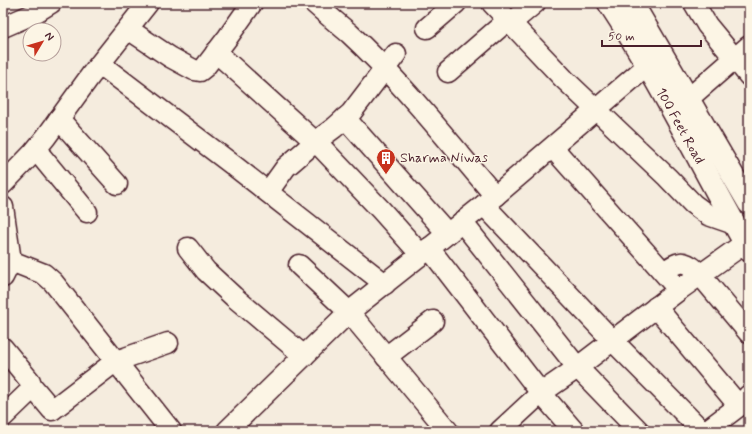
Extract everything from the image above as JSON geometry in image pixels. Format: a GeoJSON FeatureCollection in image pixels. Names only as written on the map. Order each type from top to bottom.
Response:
{"type":"FeatureCollection","features":[{"type":"Feature","properties":{"kind":"main road","name":"100 Feet Road"},"geometry":{"type":"LineString","coordinates":[[609,3],[628,31],[743,239]]}},
{"type":"Feature","properties":{"kind":"main road","name":"100 Feet Road"},"geometry":{"type":"LineString","coordinates":[[632,3],[749,203]]}},
{"type":"Feature","properties":{"kind":"street"},"geometry":{"type":"LineString","coordinates":[[3,27],[32,14],[51,3]]}},
{"type":"Feature","properties":{"kind":"street"},"geometry":{"type":"LineString","coordinates":[[3,184],[36,150],[100,64],[148,3]]}},
{"type":"Feature","properties":{"kind":"street"},"geometry":{"type":"LineString","coordinates":[[128,29],[170,57],[194,70],[200,70],[205,67],[252,3]]}},
{"type":"Feature","properties":{"kind":"street"},"geometry":{"type":"LineString","coordinates":[[314,3],[349,33],[390,62],[410,97],[490,201],[612,340],[702,431]]}},
{"type":"Feature","properties":{"kind":"street"},"geometry":{"type":"LineString","coordinates":[[427,28],[456,3]]}},
{"type":"Feature","properties":{"kind":"street"},"geometry":{"type":"LineString","coordinates":[[492,3],[596,110],[694,204],[708,216],[743,239],[700,275],[612,340],[577,368],[541,393],[500,431]]}},
{"type":"Feature","properties":{"kind":"street"},"geometry":{"type":"LineString","coordinates":[[448,72],[509,22],[535,3]]}},
{"type":"Feature","properties":{"kind":"street"},"geometry":{"type":"LineString","coordinates":[[694,3],[707,25],[742,52],[749,76]]}},
{"type":"Feature","properties":{"kind":"street"},"geometry":{"type":"LineString","coordinates":[[216,52],[315,142],[381,210],[425,251],[574,431]]}},
{"type":"Feature","properties":{"kind":"street"},"geometry":{"type":"LineString","coordinates":[[688,99],[742,52]]}},
{"type":"Feature","properties":{"kind":"street"},"geometry":{"type":"LineString","coordinates":[[268,192],[286,167],[351,113],[390,62]]}},
{"type":"Feature","properties":{"kind":"street"},"geometry":{"type":"LineString","coordinates":[[100,64],[268,192],[385,284]]}},
{"type":"Feature","properties":{"kind":"street"},"geometry":{"type":"LineString","coordinates":[[227,431],[349,312],[490,201],[647,66]]}},
{"type":"Feature","properties":{"kind":"street"},"geometry":{"type":"LineString","coordinates":[[345,118],[455,228],[577,368],[639,431]]}},
{"type":"Feature","properties":{"kind":"street"},"geometry":{"type":"LineString","coordinates":[[59,119],[117,184]]}},
{"type":"Feature","properties":{"kind":"street"},"geometry":{"type":"LineString","coordinates":[[553,148],[679,290]]}},
{"type":"Feature","properties":{"kind":"street"},"geometry":{"type":"LineString","coordinates":[[36,150],[87,212]]}},
{"type":"Feature","properties":{"kind":"street"},"geometry":{"type":"LineString","coordinates":[[4,214],[7,269],[48,277],[171,431]]}},
{"type":"Feature","properties":{"kind":"street"},"geometry":{"type":"LineString","coordinates":[[188,248],[206,271],[234,298],[304,356]]}},
{"type":"Feature","properties":{"kind":"street"},"geometry":{"type":"LineString","coordinates":[[664,272],[676,264],[683,262],[689,264],[749,333]]}},
{"type":"Feature","properties":{"kind":"street"},"geometry":{"type":"LineString","coordinates":[[299,265],[349,312],[448,431]]}},
{"type":"Feature","properties":{"kind":"street"},"geometry":{"type":"LineString","coordinates":[[656,307],[744,401],[728,424],[706,431]]}},
{"type":"Feature","properties":{"kind":"street"},"geometry":{"type":"LineString","coordinates":[[386,357],[432,321]]}},
{"type":"Feature","properties":{"kind":"street"},"geometry":{"type":"LineString","coordinates":[[3,348],[52,410],[116,361],[168,343]]}},
{"type":"Feature","properties":{"kind":"street"},"geometry":{"type":"LineString","coordinates":[[3,417],[29,392],[31,385]]}},
{"type":"Feature","properties":{"kind":"place","name":"Sharma Niwas"},"geometry":{"type":"Point","coordinates":[386,175]}}]}
